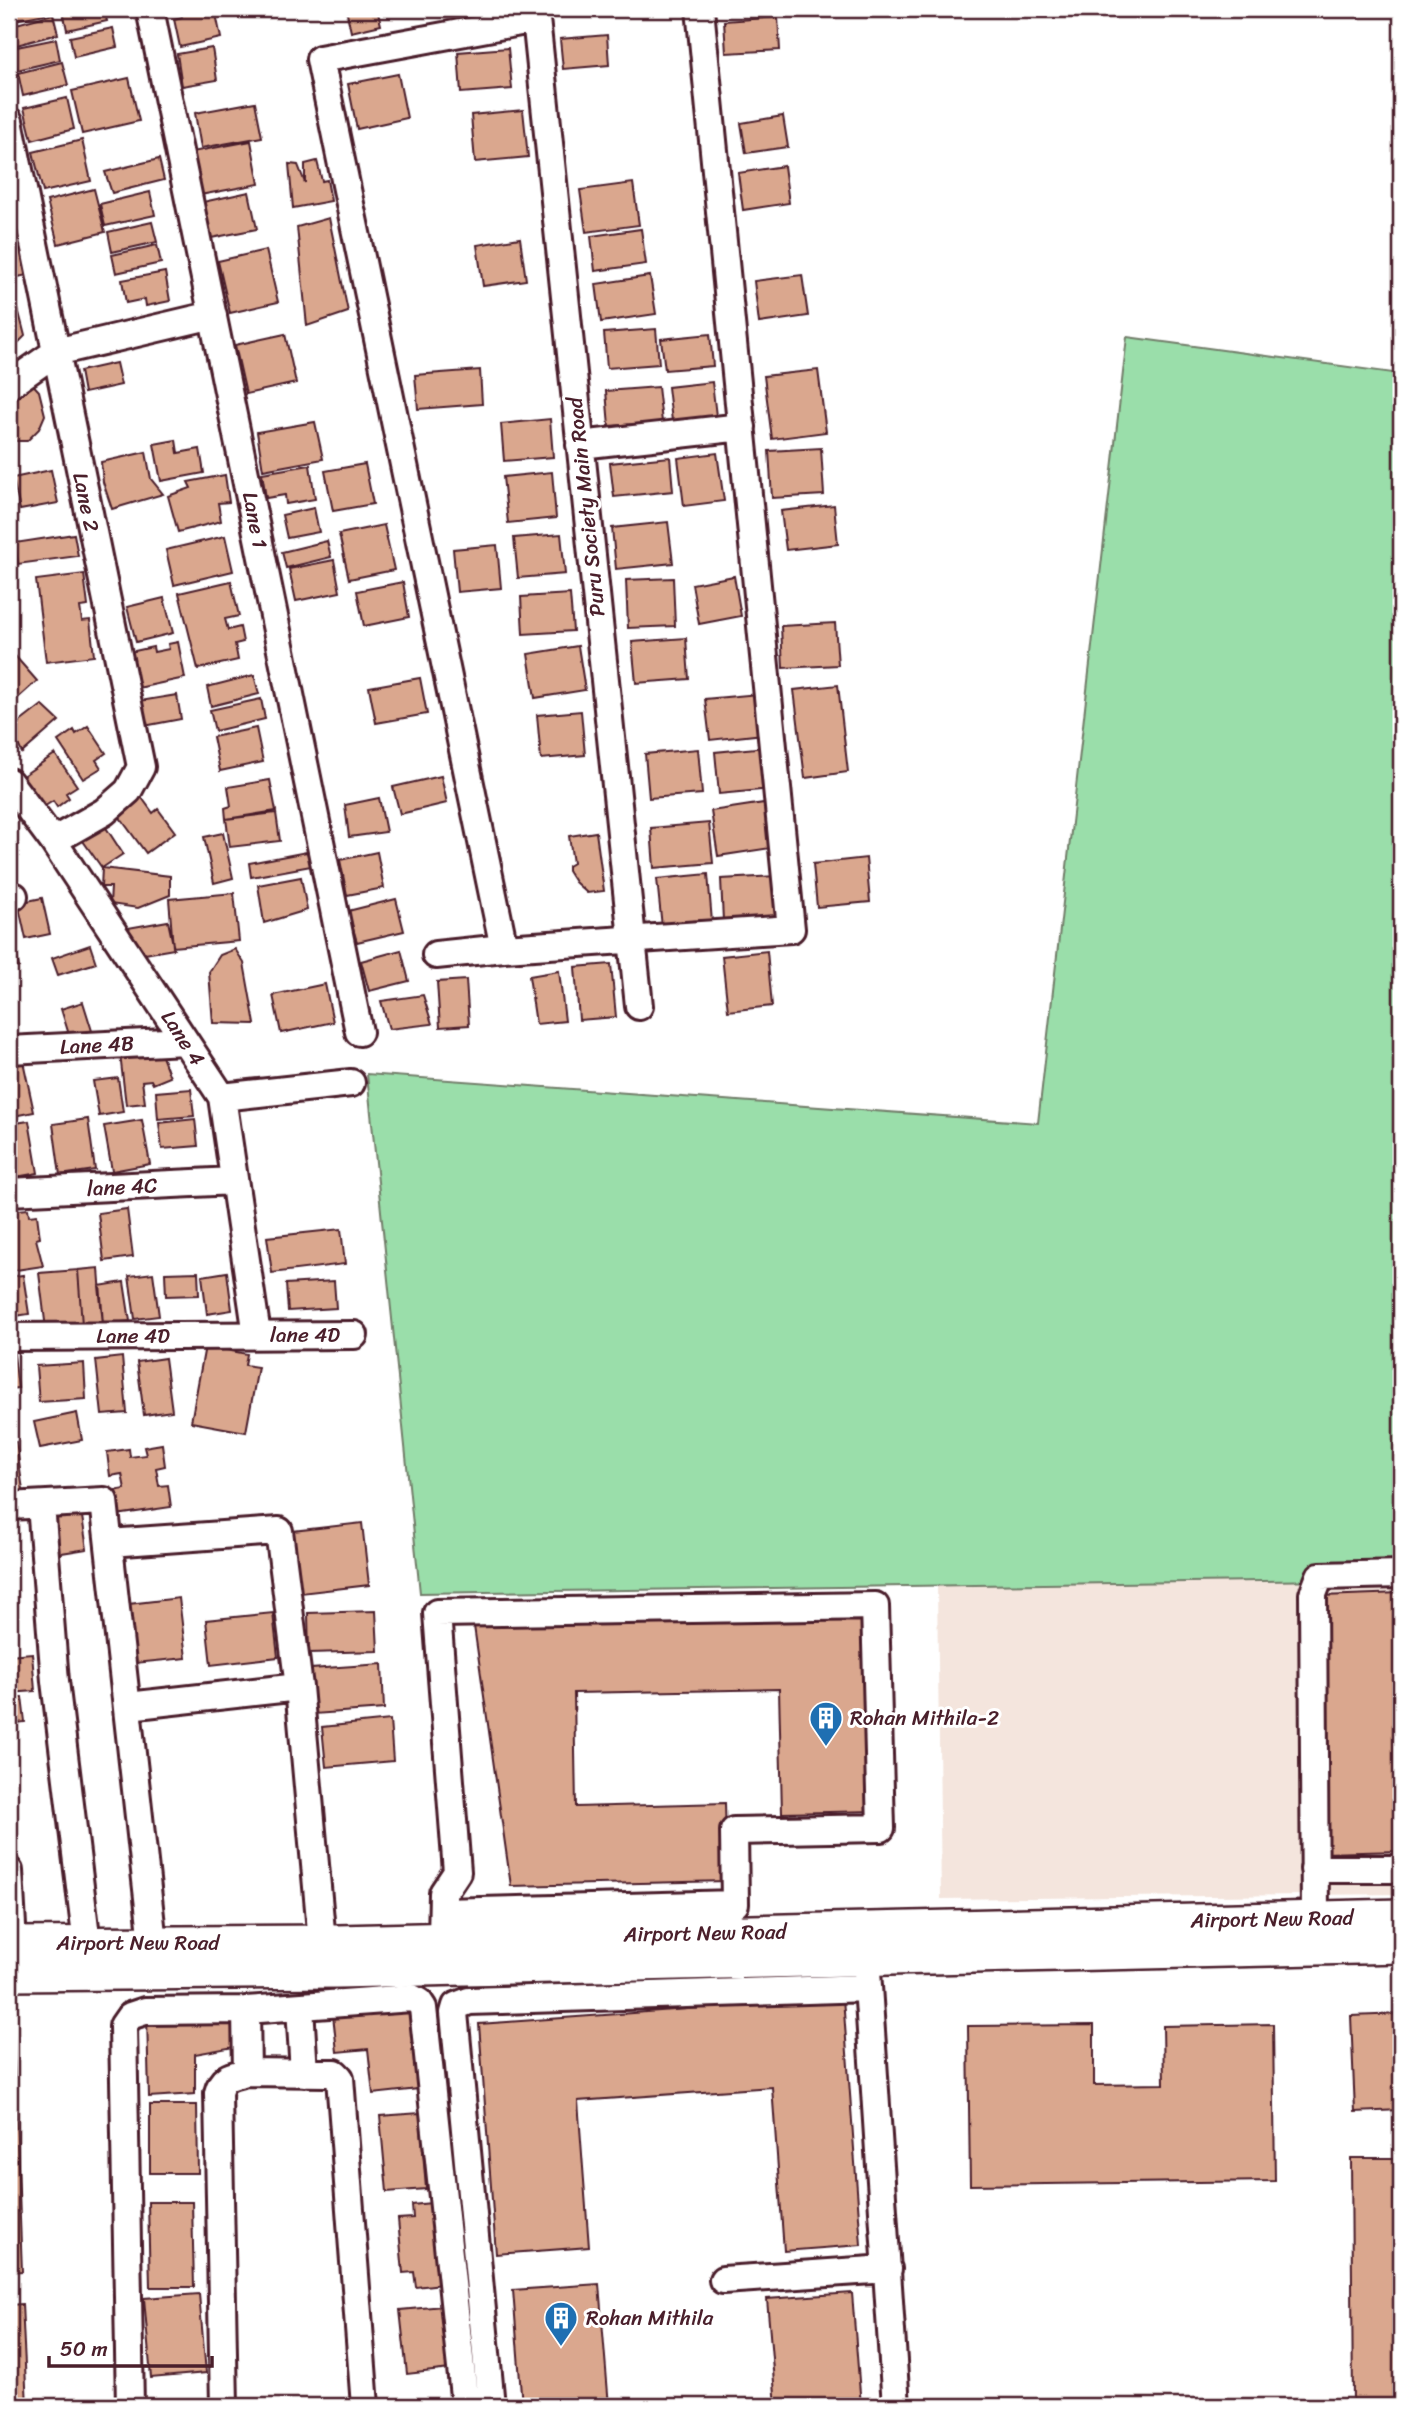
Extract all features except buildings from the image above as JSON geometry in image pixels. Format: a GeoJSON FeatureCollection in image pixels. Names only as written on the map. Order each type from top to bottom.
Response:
{"type":"FeatureCollection","features":[{"type":"Feature","properties":{"kind":"main road","name":"Airport New Road"},"geometry":{"type":"LineString","coordinates":[[10,1954],[87,1944],[322,1942],[443,1926],[866,1958],[1315,1918],[1401,1916]]}},
{"type":"Feature","properties":{"kind":"main road","name":"Airport New Road"},"geometry":{"type":"LineString","coordinates":[[10,1954],[338,1971],[1401,1946]]}},
{"type":"Feature","properties":{"kind":"street","name":"Lane 1"},"geometry":{"type":"LineString","coordinates":[[150,9],[359,1032]]}},
{"type":"Feature","properties":{"kind":"street"},"geometry":{"type":"LineString","coordinates":[[436,955],[791,929],[700,9]]}},
{"type":"Feature","properties":{"kind":"street"},"geometry":{"type":"LineString","coordinates":[[504,948],[320,58],[535,14]]}},
{"type":"Feature","properties":{"kind":"street","name":"Puru Society Main Road"},"geometry":{"type":"LineString","coordinates":[[535,14],[639,1006]]}},
{"type":"Feature","properties":{"kind":"street","name":"Lane 2"},"geometry":{"type":"LineString","coordinates":[[9,121],[15,189],[56,352],[141,767],[128,791],[104,812],[53,841]]}},
{"type":"Feature","properties":{"kind":"street"},"geometry":{"type":"LineString","coordinates":[[9,385],[56,352],[213,315]]}},
{"type":"Feature","properties":{"kind":"street"},"geometry":{"type":"LineString","coordinates":[[580,445],[742,427]]}},
{"type":"Feature","properties":{"kind":"street","name":"Lane 4"},"geometry":{"type":"LineString","coordinates":[[10,784],[53,841],[222,1097],[257,1335]]}},
{"type":"Feature","properties":{"kind":"street","name":"Lane 4B"},"geometry":{"type":"LineString","coordinates":[[9,1050],[185,1041]]}},
{"type":"Feature","properties":{"kind":"street"},"geometry":{"type":"LineString","coordinates":[[222,1097],[351,1083]]}},
{"type":"Feature","properties":{"kind":"street","name":"lane 4C"},"geometry":{"type":"LineString","coordinates":[[9,1192],[234,1181]]}},
{"type":"Feature","properties":{"kind":"street","name":"lane 4D"},"geometry":{"type":"LineString","coordinates":[[257,1335],[354,1335]]}},
{"type":"Feature","properties":{"kind":"street","name":"Lane 4D"},"geometry":{"type":"LineString","coordinates":[[9,1337],[257,1335]]}},
{"type":"Feature","properties":{"kind":"street"},"geometry":{"type":"LineString","coordinates":[[9,1506],[104,1501],[153,1943]]}},
{"type":"Feature","properties":{"kind":"street"},"geometry":{"type":"LineString","coordinates":[[41,1505],[55,1681],[87,1944]]}},
{"type":"Feature","properties":{"kind":"street"},"geometry":{"type":"LineString","coordinates":[[109,1544],[279,1531],[299,1686],[322,1942]]}},
{"type":"Feature","properties":{"kind":"street"},"geometry":{"type":"LineString","coordinates":[[1315,1918],[1313,1594],[1320,1576],[1401,1574]]}},
{"type":"Feature","properties":{"kind":"street"},"geometry":{"type":"LineString","coordinates":[[875,1606],[881,1828],[734,1831],[735,1904],[443,1926],[443,1893],[457,1872],[437,1613],[875,1606]]}},
{"type":"Feature","properties":{"kind":"street"},"geometry":{"type":"LineString","coordinates":[[128,1706],[299,1686]]}},
{"type":"Feature","properties":{"kind":"street"},"geometry":{"type":"LineString","coordinates":[[1314,1870],[1401,1869]]}},
{"type":"Feature","properties":{"kind":"street"},"geometry":{"type":"LineString","coordinates":[[9,1871],[10,1954]]}},
{"type":"Feature","properties":{"kind":"street"},"geometry":{"type":"LineString","coordinates":[[491,2406],[454,2013],[456,2006],[469,2001],[866,1958],[896,2406]]}},
{"type":"Feature","properties":{"kind":"street"},"geometry":{"type":"LineString","coordinates":[[131,2406],[123,2026],[130,2016],[145,2011],[246,2010],[412,1998],[423,2008],[465,2406]]}},
{"type":"Feature","properties":{"kind":"street"},"geometry":{"type":"LineString","coordinates":[[300,2007],[304,2073]]}},
{"type":"Feature","properties":{"kind":"street"},"geometry":{"type":"LineString","coordinates":[[246,2010],[247,2072]]}},
{"type":"Feature","properties":{"kind":"street"},"geometry":{"type":"LineString","coordinates":[[224,2406],[218,2093],[226,2077],[247,2072],[335,2073],[340,2078],[365,2406]]}},
{"type":"Feature","properties":{"kind":"street"},"geometry":{"type":"LineString","coordinates":[[723,2280],[888,2269]]}},
{"type":"Feature","properties":{"kind":"shaded area"},"geometry":{"type":"Polygon","coordinates":[[[1401,1579],[1401,1894],[941,1899],[937,1584],[1401,1579]]]}},
{"type":"Feature","properties":{"kind":"green space"},"geometry":{"type":"Polygon","coordinates":[[[1127,337],[1401,374],[1401,1579],[420,1593],[367,1074],[1038,1123],[1127,337]]]}},
{"type":"Feature","properties":{"kind":"place","name":"Rohan Mithila-2"},"geometry":{"type":"Point","coordinates":[826,1748]}},
{"type":"Feature","properties":{"kind":"place","name":"Rohan Mithila"},"geometry":{"type":"Point","coordinates":[561,2348]}}]}
